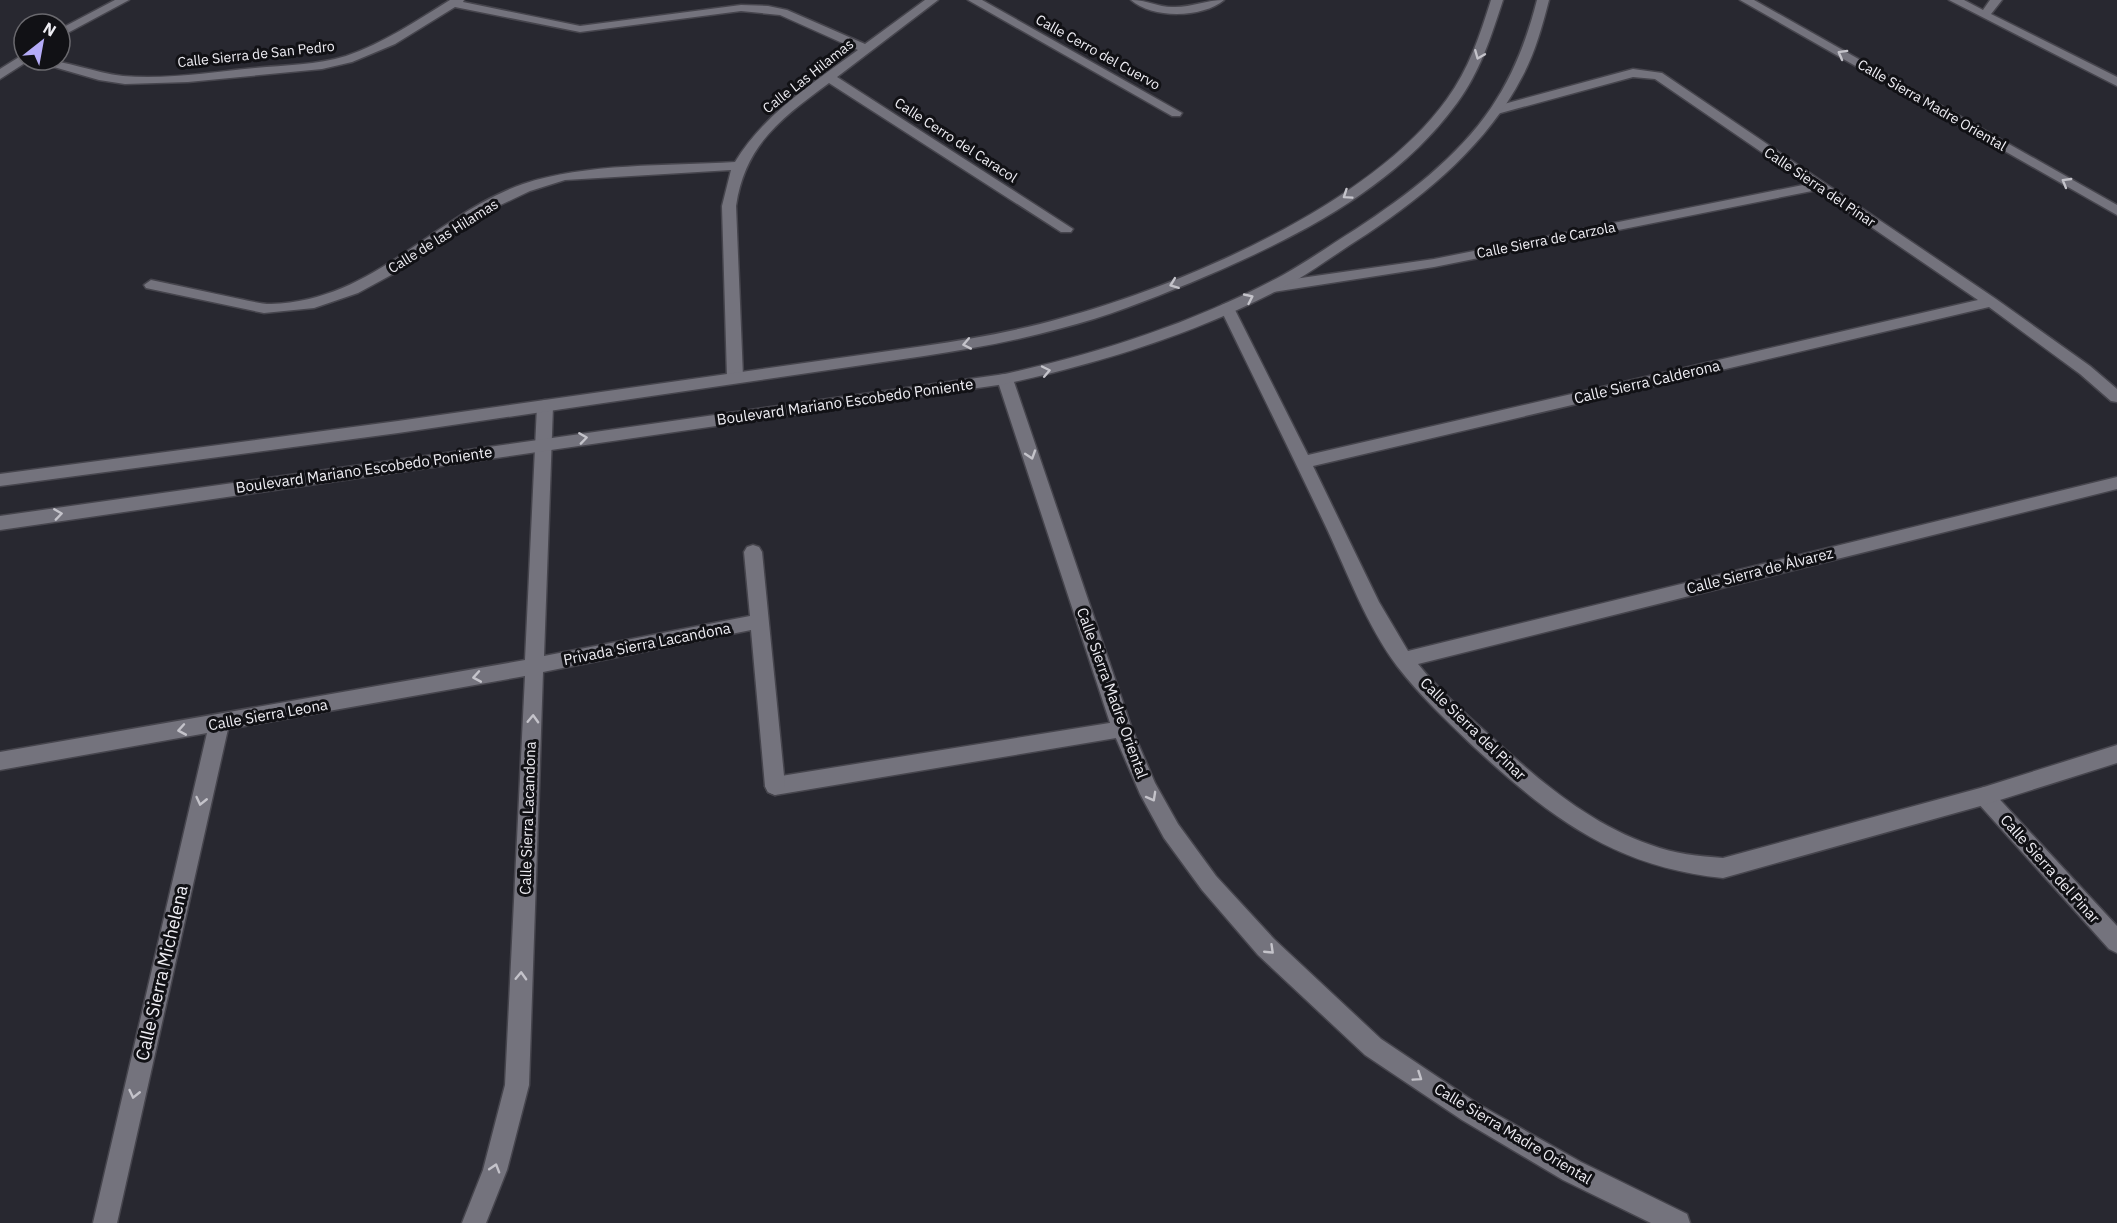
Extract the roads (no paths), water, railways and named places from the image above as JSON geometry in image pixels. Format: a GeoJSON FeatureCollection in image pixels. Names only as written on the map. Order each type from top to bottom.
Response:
{"type":"FeatureCollection","features":[{"type":"Feature","properties":{"kind":"street"},"geometry":{"type":"LineString","coordinates":[[72,28],[123,0]]}},
{"type":"Feature","properties":{"kind":"street","name":"Calle Las Hilamas"},"geometry":{"type":"LineString","coordinates":[[735,377],[729,206],[732,186],[740,166],[752,146],[768,127],[829,76],[932,0]]}},
{"type":"Feature","properties":{"kind":"street","name":"Calle Cerro del Cuervo"},"geometry":{"type":"LineString","coordinates":[[974,0],[1176,113]]}},
{"type":"Feature","properties":{"kind":"street"},"geometry":{"type":"LineString","coordinates":[[1137,0],[1159,10],[1172,12],[1184,12],[1218,0]]}},
{"type":"Feature","properties":{"kind":"street"},"geometry":{"type":"LineString","coordinates":[[0,480],[936,350],[1063,324],[1131,301],[1228,263],[1280,237],[1391,165],[1426,132],[1455,96],[1478,61],[1497,0]]}},
{"type":"Feature","properties":{"kind":"street","name":"Boulevard Mariano Escobedo Poniente"},"geometry":{"type":"LineString","coordinates":[[0,523],[1005,379],[1066,367],[1125,349],[1273,287],[1413,198],[1447,169],[1497,110],[1520,72],[1533,44],[1543,0]]}},
{"type":"Feature","properties":{"kind":"street","name":"Calle Sierra Madre Oriental"},"geometry":{"type":"LineString","coordinates":[[1746,0],[2117,211]]}},
{"type":"Feature","properties":{"kind":"street"},"geometry":{"type":"LineString","coordinates":[[1955,0],[2117,82]]}},
{"type":"Feature","properties":{"kind":"street"},"geometry":{"type":"LineString","coordinates":[[1984,15],[1996,0]]}},
{"type":"Feature","properties":{"kind":"street"},"geometry":{"type":"LineString","coordinates":[[455,2],[580,29],[741,8],[768,9],[783,12],[866,49]]}},
{"type":"Feature","properties":{"kind":"street","name":"Calle Sierra de San Pedro"},"geometry":{"type":"LineString","coordinates":[[72,68],[125,80],[188,78],[322,64],[348,59],[391,42],[455,2]]}},
{"type":"Feature","properties":{"kind":"street","name":"Calle Sierra del Pinar"},"geometry":{"type":"LineString","coordinates":[[1497,110],[1633,74],[1650,74],[1665,79],[1818,186],[1991,302],[2085,370],[2117,397]]}},
{"type":"Feature","properties":{"kind":"street","name":"Calle Cerro del Caracol"},"geometry":{"type":"LineString","coordinates":[[829,76],[1066,229]]}},
{"type":"Feature","properties":{"kind":"street","name":"Calle de las Hilamas"},"geometry":{"type":"LineString","coordinates":[[151,285],[270,309],[300,306],[332,299],[366,285],[496,202],[519,189],[541,181],[564,176],[740,166]]}},
{"type":"Feature","properties":{"kind":"street","name":"Calle Sierra de Carzola"},"geometry":{"type":"LineString","coordinates":[[1273,287],[1434,263],[1818,186]]}},
{"type":"Feature","properties":{"kind":"street","name":"Calle Sierra Calderona"},"geometry":{"type":"LineString","coordinates":[[1303,462],[1991,302]]}},
{"type":"Feature","properties":{"kind":"street","name":"Calle Sierra del Pinar"},"geometry":{"type":"LineString","coordinates":[[1227,308],[1372,605],[1403,660],[1446,707],[1516,773],[1582,822],[1640,853],[1671,863],[1723,868],[1984,796],[2117,754]]}},
{"type":"Feature","properties":{"kind":"street","name":"Calle Sierra Madre Oriental"},"geometry":{"type":"LineString","coordinates":[[1005,379],[1122,729],[1147,788],[1166,823],[1209,883],[1266,947],[1373,1047],[1470,1113],[1572,1171],[1678,1223]]}},
{"type":"Feature","properties":{"kind":"street","name":"Calle Sierra Lacandona"},"geometry":{"type":"LineString","coordinates":[[474,1223],[495,1170],[517,1085],[545,406]]}},
{"type":"Feature","properties":{"kind":"street","name":"Calle Sierra de Álvarez"},"geometry":{"type":"LineString","coordinates":[[1403,660],[2117,483]]}},
{"type":"Feature","properties":{"kind":"street"},"geometry":{"type":"LineString","coordinates":[[753,552],[775,786],[1122,729]]}},
{"type":"Feature","properties":{"kind":"street","name":"Privada Sierra Lacandona"},"geometry":{"type":"LineString","coordinates":[[535,666],[760,621]]}},
{"type":"Feature","properties":{"kind":"street","name":"Calle Sierra Leona"},"geometry":{"type":"LineString","coordinates":[[0,761],[219,724],[535,666]]}},
{"type":"Feature","properties":{"kind":"street","name":"Calle Sierra Michelena"},"geometry":{"type":"LineString","coordinates":[[105,1223],[219,724]]}},
{"type":"Feature","properties":{"kind":"street","name":"Calle Sierra del Pinar"},"geometry":{"type":"LineString","coordinates":[[1984,796],[2117,942]]}}]}
